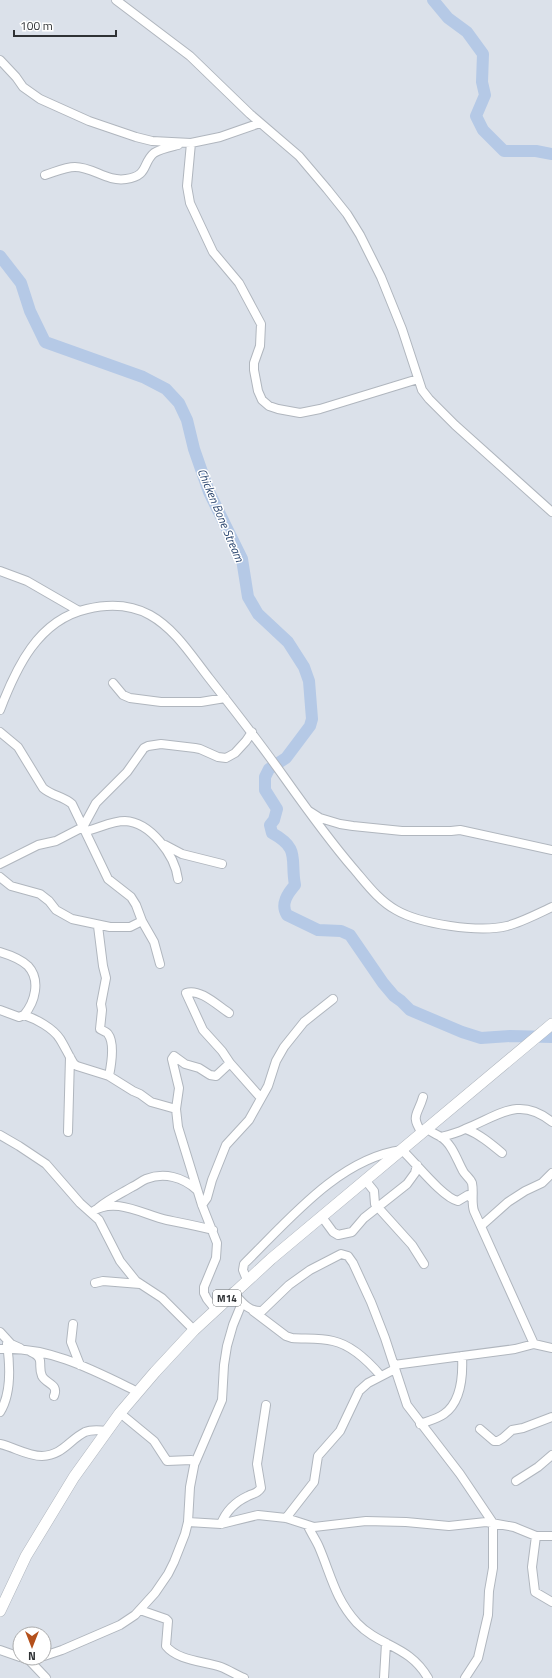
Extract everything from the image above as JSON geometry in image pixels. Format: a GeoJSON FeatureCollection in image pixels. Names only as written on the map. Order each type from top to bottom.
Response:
{"type":"FeatureCollection","features":[{"type":"Feature","properties":{"kind":"highway","name":"M14"},"geometry":{"type":"LineString","coordinates":[[0,1611],[26,1556],[52,1512],[107,1430],[138,1392],[194,1330],[247,1280],[550,1026]]}},
{"type":"Feature","properties":{"kind":"street"},"geometry":{"type":"LineString","coordinates":[[116,0],[190,56],[260,123],[299,156],[343,209],[360,235],[388,294],[422,390],[433,404],[552,512]]}},
{"type":"Feature","properties":{"kind":"street"},"geometry":{"type":"LineString","coordinates":[[0,60],[13,73],[23,87],[40,99],[106,128],[152,141],[182,144]]}},
{"type":"Feature","properties":{"kind":"street"},"geometry":{"type":"LineString","coordinates":[[45,175],[76,167],[83,168],[112,179],[127,179],[140,174],[154,153],[182,144],[220,137],[260,123]]}},
{"type":"Feature","properties":{"kind":"street"},"geometry":{"type":"LineString","coordinates":[[191,143],[187,186],[190,204],[213,252],[239,283],[261,324],[260,346],[254,363],[254,370],[258,391],[262,400],[269,406],[300,413],[320,409],[418,379]]}},
{"type":"Feature","properties":{"kind":"street"},"geometry":{"type":"LineString","coordinates":[[0,571],[27,581],[79,611]]}},
{"type":"Feature","properties":{"kind":"street"},"geometry":{"type":"LineString","coordinates":[[0,710],[18,668],[36,642],[54,625],[79,611],[111,606],[125,606],[137,609],[150,616],[177,637],[252,732],[327,837],[376,894],[386,903],[406,915],[418,919],[454,926],[476,928],[496,928],[518,922],[552,908]]}},
{"type":"Feature","properties":{"kind":"street"},"geometry":{"type":"LineString","coordinates":[[113,683],[123,695],[130,698],[161,702],[201,702],[225,698]]}},
{"type":"Feature","properties":{"kind":"street"},"geometry":{"type":"LineString","coordinates":[[0,732],[18,747],[43,788],[49,794],[67,800],[72,804],[108,879],[133,899],[142,921],[154,942],[160,964]]}},
{"type":"Feature","properties":{"kind":"street"},"geometry":{"type":"LineString","coordinates":[[84,829],[96,803],[127,772],[144,748],[161,744],[195,748],[218,757],[226,758],[235,753],[252,732]]}},
{"type":"Feature","properties":{"kind":"street"},"geometry":{"type":"LineString","coordinates":[[306,809],[320,818],[340,824],[402,831],[451,832],[460,830],[552,850]]}},
{"type":"Feature","properties":{"kind":"street"},"geometry":{"type":"LineString","coordinates":[[0,864],[38,845],[56,841],[84,829],[102,827],[113,823],[126,821],[133,822],[147,830],[168,851],[174,861],[178,879]]}},
{"type":"Feature","properties":{"kind":"street"},"geometry":{"type":"LineString","coordinates":[[159,842],[182,854],[222,864]]}},
{"type":"Feature","properties":{"kind":"street"},"geometry":{"type":"LineString","coordinates":[[0,877],[11,886],[40,894],[64,916],[98,926],[110,927],[130,927],[142,921]]}},
{"type":"Feature","properties":{"kind":"street"},"geometry":{"type":"LineString","coordinates":[[98,926],[106,978],[100,1004],[102,1010],[100,1029],[109,1034],[111,1040],[112,1058],[109,1076]]}},
{"type":"Feature","properties":{"kind":"street"},"geometry":{"type":"LineString","coordinates":[[0,952],[18,959],[27,965],[34,977],[35,992],[31,1005],[24,1015],[18,1017],[0,1010]]}},
{"type":"Feature","properties":{"kind":"street"},"geometry":{"type":"LineString","coordinates":[[229,1013],[204,996],[192,992],[186,993],[203,1030],[222,1050],[230,1063],[261,1098]]}},
{"type":"Feature","properties":{"kind":"street"},"geometry":{"type":"LineString","coordinates":[[202,1206],[207,1198],[212,1180],[226,1145],[249,1120],[273,1074],[276,1062],[292,1036],[304,1022],[333,1000]]}},
{"type":"Feature","properties":{"kind":"street"},"geometry":{"type":"LineString","coordinates":[[24,1015],[55,1033],[61,1040],[74,1064],[77,1066],[109,1076],[140,1094],[150,1102],[176,1109]]}},
{"type":"Feature","properties":{"kind":"street"},"geometry":{"type":"LineString","coordinates":[[215,1309],[204,1294],[204,1287],[216,1258],[217,1243],[202,1206],[182,1144],[176,1109],[179,1088],[173,1057],[174,1056],[185,1064],[203,1070],[210,1075],[216,1076],[230,1063]]}},
{"type":"Feature","properties":{"kind":"street"},"geometry":{"type":"LineString","coordinates":[[68,1132],[70,1057]]}},
{"type":"Feature","properties":{"kind":"street"},"geometry":{"type":"LineString","coordinates":[[423,1096],[415,1118],[416,1125],[425,1131],[441,1137],[451,1148],[470,1181],[472,1188],[471,1198],[474,1211],[534,1344]]}},
{"type":"Feature","properties":{"kind":"street"},"geometry":{"type":"LineString","coordinates":[[441,1137],[466,1129],[493,1115],[506,1111],[522,1109],[538,1112],[552,1122]]}},
{"type":"Feature","properties":{"kind":"street"},"geometry":{"type":"LineString","coordinates":[[466,1129],[488,1141],[502,1153]]}},
{"type":"Feature","properties":{"kind":"street"},"geometry":{"type":"LineString","coordinates":[[0,1136],[19,1146],[46,1164],[80,1203],[95,1210],[120,1207],[132,1209],[168,1220],[213,1230]]}},
{"type":"Feature","properties":{"kind":"street"},"geometry":{"type":"LineString","coordinates":[[247,1280],[243,1270],[244,1264],[307,1201],[328,1183],[386,1152],[402,1150],[451,1198],[458,1201],[465,1196],[471,1198]]}},
{"type":"Feature","properties":{"kind":"street"},"geometry":{"type":"LineString","coordinates":[[322,1217],[333,1232],[338,1235],[352,1232],[364,1218],[411,1179],[417,1165]]}},
{"type":"Feature","properties":{"kind":"street"},"geometry":{"type":"LineString","coordinates":[[481,1226],[508,1202],[525,1191],[542,1183],[552,1173]]}},
{"type":"Feature","properties":{"kind":"street"},"geometry":{"type":"LineString","coordinates":[[95,1210],[119,1193],[132,1188],[144,1180],[154,1177],[166,1176],[178,1178],[189,1182],[198,1190]]}},
{"type":"Feature","properties":{"kind":"street"},"geometry":{"type":"LineString","coordinates":[[366,1181],[374,1191],[374,1203],[412,1246],[424,1264]]}},
{"type":"Feature","properties":{"kind":"street"},"geometry":{"type":"LineString","coordinates":[[95,1210],[120,1261],[140,1284],[162,1298],[194,1330]]}},
{"type":"Feature","properties":{"kind":"street"},"geometry":{"type":"LineString","coordinates":[[253,1311],[262,1311],[265,1309],[289,1286],[310,1270],[337,1255],[345,1254],[348,1256],[371,1302],[395,1367],[404,1398],[420,1424],[460,1474],[493,1523],[493,1568],[489,1591],[488,1614],[478,1658],[465,1678]]}},
{"type":"Feature","properties":{"kind":"street"},"geometry":{"type":"LineString","coordinates":[[95,1283],[103,1281],[140,1284]]}},
{"type":"Feature","properties":{"kind":"street"},"geometry":{"type":"LineString","coordinates":[[233,1292],[242,1303],[286,1336],[292,1338],[332,1340],[344,1345],[366,1360],[381,1376]]}},
{"type":"Feature","properties":{"kind":"street"},"geometry":{"type":"LineString","coordinates":[[52,1653],[120,1625],[140,1610],[168,1574],[180,1548],[188,1522],[192,1473],[195,1463],[222,1400],[227,1346],[233,1325],[242,1303]]}},
{"type":"Feature","properties":{"kind":"street"},"geometry":{"type":"LineString","coordinates":[[73,1324],[71,1342],[80,1365]]}},
{"type":"Feature","properties":{"kind":"street"},"geometry":{"type":"LineString","coordinates":[[0,1332],[11,1344],[38,1355],[42,1375],[45,1380],[53,1385],[55,1389],[54,1396]]}},
{"type":"Feature","properties":{"kind":"street"},"geometry":{"type":"LineString","coordinates":[[0,1412],[3,1408],[10,1375],[4,1348],[6,1339]]}},
{"type":"Feature","properties":{"kind":"street"},"geometry":{"type":"LineString","coordinates":[[286,1518],[314,1482],[318,1456],[340,1431],[359,1390],[368,1383],[395,1367],[515,1349],[534,1344],[552,1348]]}},
{"type":"Feature","properties":{"kind":"street"},"geometry":{"type":"LineString","coordinates":[[4,1348],[25,1349],[55,1356],[80,1365],[138,1392]]}},
{"type":"Feature","properties":{"kind":"street"},"geometry":{"type":"LineString","coordinates":[[420,1424],[439,1417],[452,1405],[461,1380],[462,1356]]}},
{"type":"Feature","properties":{"kind":"street"},"geometry":{"type":"LineString","coordinates":[[221,1524],[226,1512],[230,1508],[246,1497],[255,1494],[261,1488],[257,1464],[266,1405]]}},
{"type":"Feature","properties":{"kind":"street"},"geometry":{"type":"LineString","coordinates":[[120,1414],[154,1441],[167,1461],[191,1460],[195,1463]]}},
{"type":"Feature","properties":{"kind":"street"},"geometry":{"type":"LineString","coordinates":[[480,1429],[494,1441],[498,1441],[504,1438],[512,1430],[523,1428],[552,1417]]}},
{"type":"Feature","properties":{"kind":"street"},"geometry":{"type":"LineString","coordinates":[[0,1444],[12,1447],[28,1454],[42,1456],[56,1453],[64,1449],[85,1432],[107,1430]]}},
{"type":"Feature","properties":{"kind":"street"},"geometry":{"type":"LineString","coordinates":[[516,1480],[538,1467],[552,1455]]}},
{"type":"Feature","properties":{"kind":"street"},"geometry":{"type":"LineString","coordinates":[[188,1522],[221,1524],[258,1515],[286,1518],[308,1526],[323,1527],[366,1521],[406,1522],[449,1526],[493,1523],[514,1527],[536,1536],[552,1536],[552,1532]]}},
{"type":"Feature","properties":{"kind":"street"},"geometry":{"type":"LineString","coordinates":[[308,1526],[319,1547],[333,1586],[344,1608],[368,1633],[406,1654],[421,1666],[428,1678]]}},
{"type":"Feature","properties":{"kind":"street"},"geometry":{"type":"LineString","coordinates":[[536,1536],[532,1567],[535,1592],[552,1602]]}},
{"type":"Feature","properties":{"kind":"street"},"geometry":{"type":"LineString","coordinates":[[140,1610],[168,1621],[166,1646],[170,1650],[194,1660],[224,1668],[244,1678]]}},
{"type":"Feature","properties":{"kind":"street"},"geometry":{"type":"LineString","coordinates":[[384,1678],[386,1643]]}},
{"type":"Feature","properties":{"kind":"street"},"geometry":{"type":"LineString","coordinates":[[0,1650],[12,1654]]}},
{"type":"Feature","properties":{"kind":"street"},"geometry":{"type":"LineString","coordinates":[[35,1666],[46,1678]]}},
{"type":"Feature","properties":{"kind":"waterway"},"geometry":{"type":"LineString","coordinates":[[433,0],[448,18],[467,32],[483,54],[482,82],[485,95],[476,116],[483,130],[504,151],[536,151],[552,154]]}},
{"type":"Feature","properties":{"kind":"waterway","name":"Chicken Bone Stream"},"geometry":{"type":"LineString","coordinates":[[0,256],[21,283],[30,311],[45,342],[143,377],[166,389],[179,403],[187,420],[194,449],[209,492],[242,559],[248,597],[258,614],[288,642],[304,667],[309,681],[312,719],[310,726],[286,758],[269,769],[265,777],[265,790],[277,809],[274,820],[270,825],[272,833],[287,844],[292,855],[295,885],[286,899],[284,907],[287,915],[318,930],[341,931],[350,935],[383,983],[394,996],[410,1010],[462,1032],[481,1038],[510,1036],[552,1037]]}}]}
